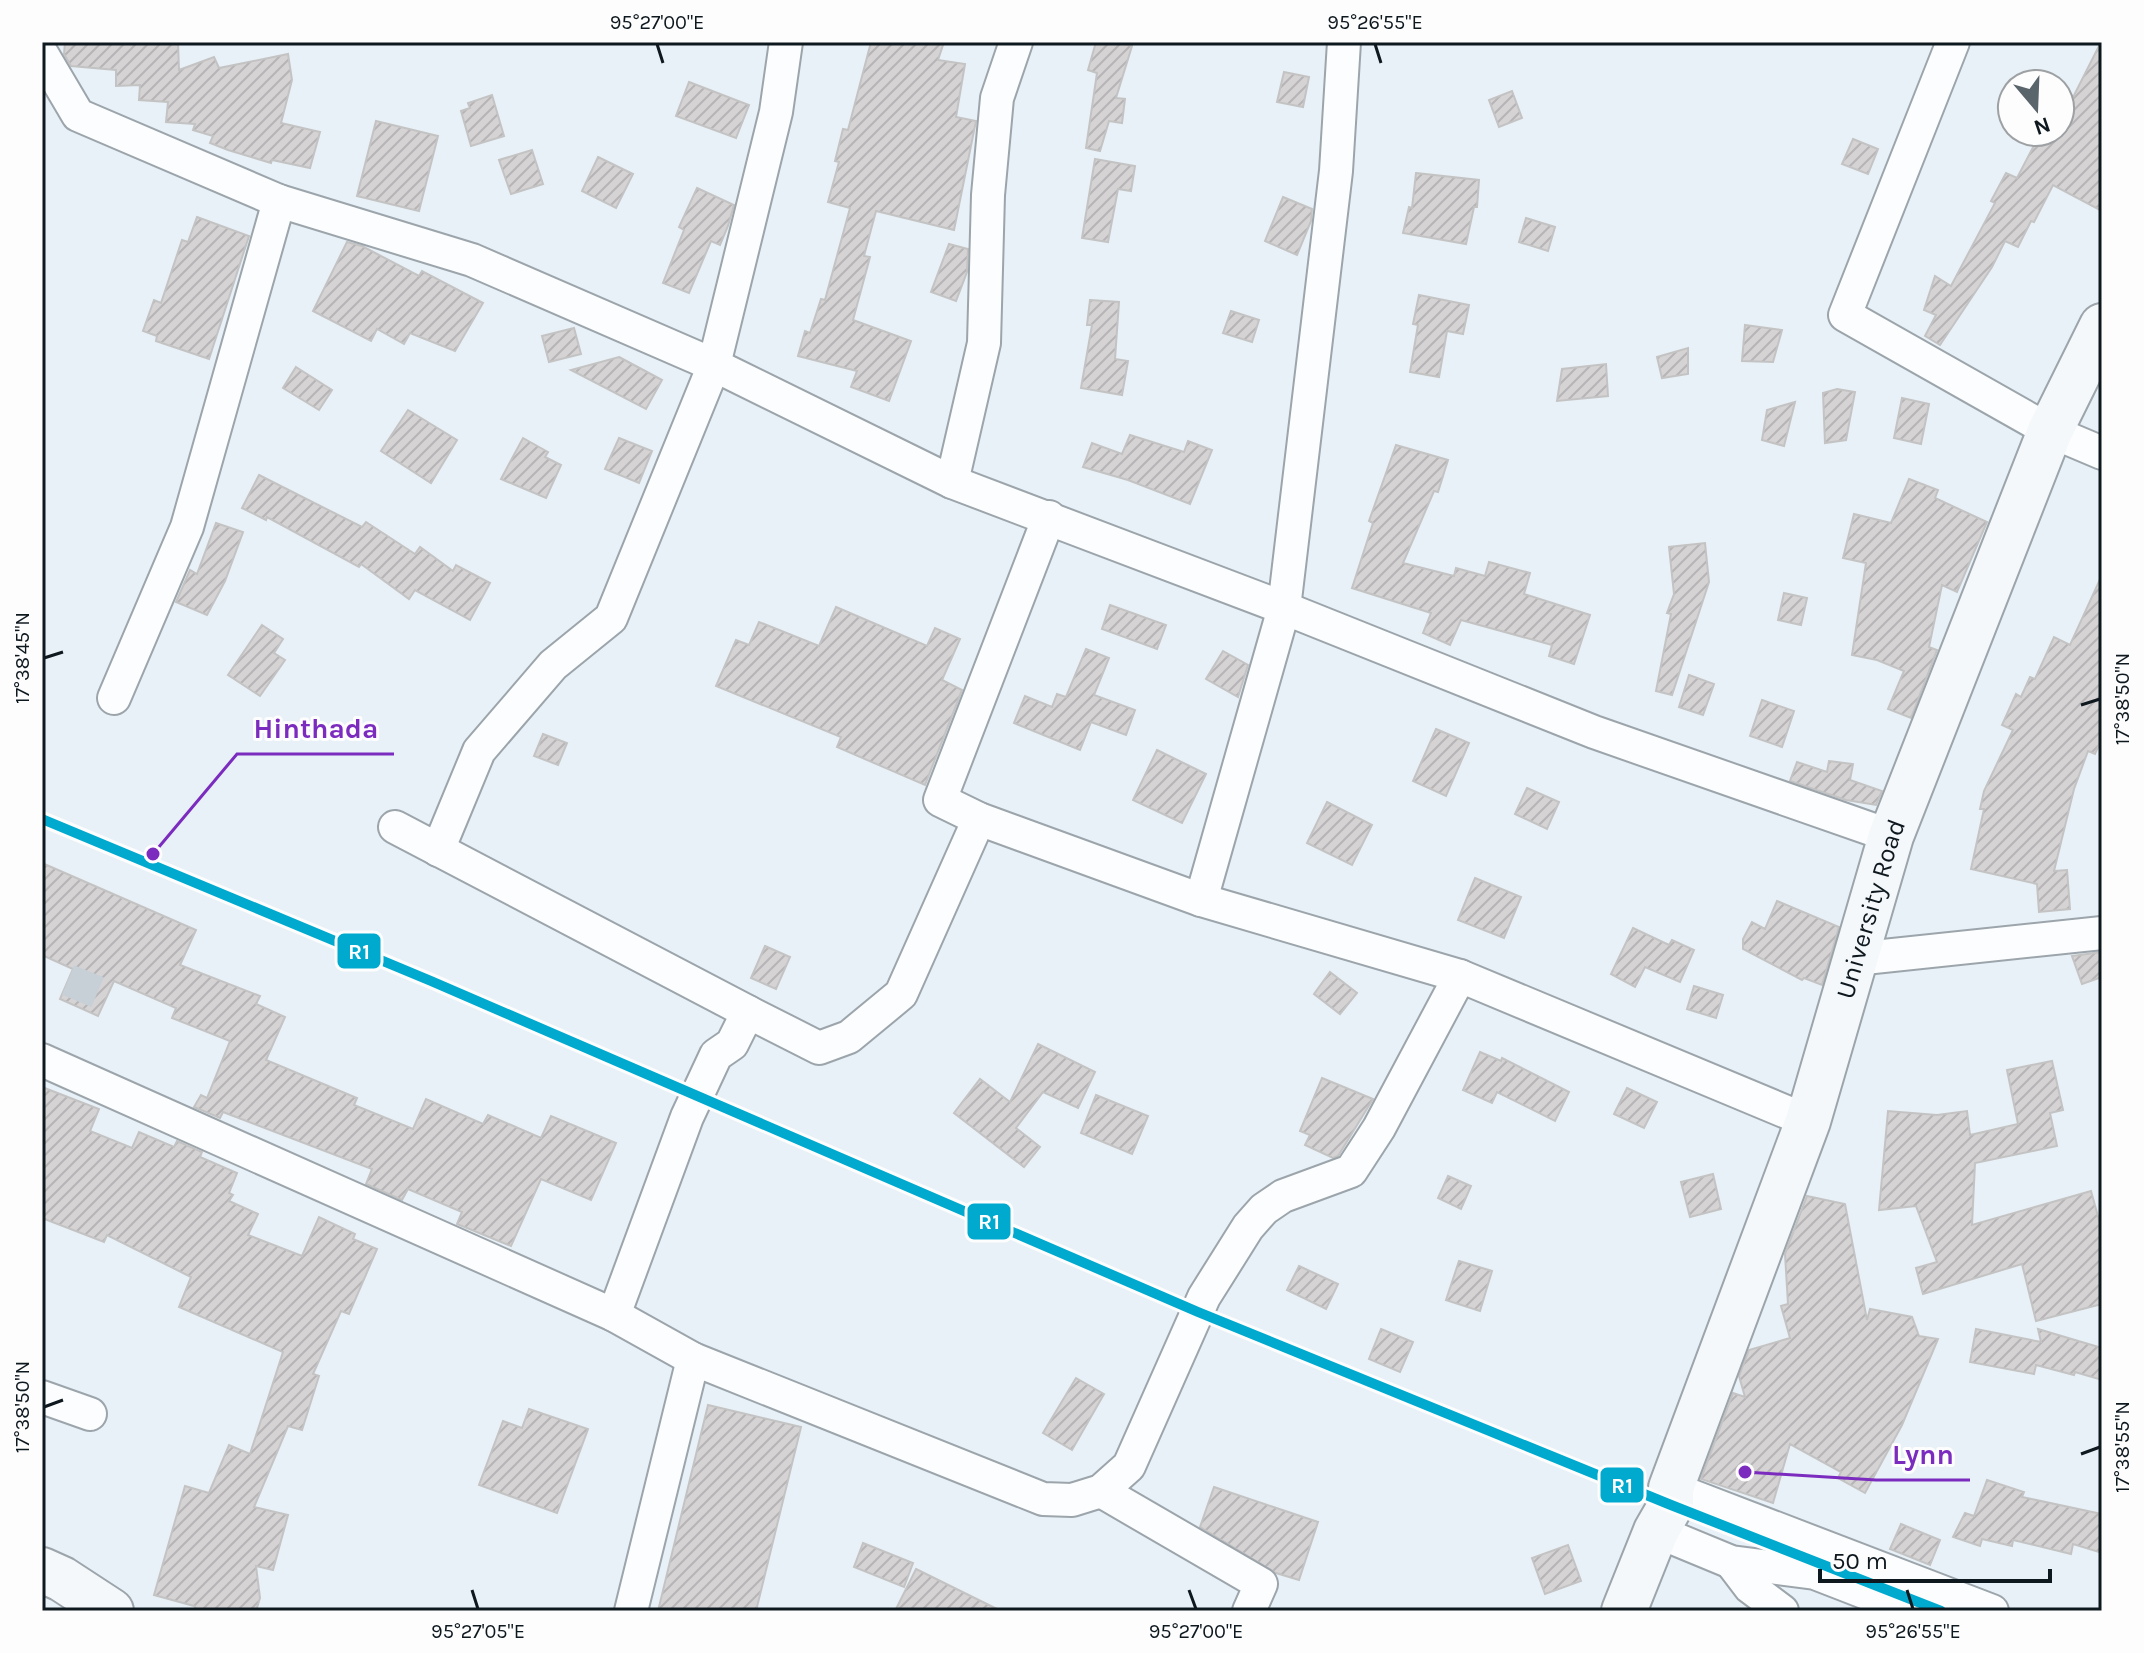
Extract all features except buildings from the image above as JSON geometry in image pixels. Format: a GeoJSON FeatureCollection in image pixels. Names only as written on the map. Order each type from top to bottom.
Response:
{"type":"FeatureCollection","features":[{"type":"Feature","properties":{"kind":"street"},"geometry":{"type":"LineString","coordinates":[[438,850],[479,751],[553,665],[611,618],[714,365],[776,112],[786,42]]}},
{"type":"Feature","properties":{"kind":"street"},"geometry":{"type":"LineString","coordinates":[[952,482],[984,343],[988,195],[997,98],[1016,42]]}},
{"type":"Feature","properties":{"kind":"street"},"geometry":{"type":"LineString","coordinates":[[1201,900],[1284,608],[1336,171],[1344,42]]}},
{"type":"Feature","properties":{"kind":"street"},"geometry":{"type":"LineString","coordinates":[[1953,42],[1845,315],[2050,431],[2102,453]]}},
{"type":"Feature","properties":{"kind":"street"},"geometry":{"type":"LineString","coordinates":[[42,54],[78,115],[279,201],[472,260],[714,365],[952,482],[1284,608],[1594,732],[1891,836]]}},
{"type":"Feature","properties":{"kind":"street"},"geometry":{"type":"LineString","coordinates":[[114,698],[187,527],[279,201]]}},
{"type":"Feature","properties":{"kind":"street","name":"University Road"},"geometry":{"type":"LineString","coordinates":[[1624,1611],[1666,1508],[1808,1121],[1891,836],[2050,431],[2102,326]]}},
{"type":"Feature","properties":{"kind":"street"},"geometry":{"type":"LineString","coordinates":[[1049,517],[940,800],[979,819],[1201,900],[1460,976],[1808,1121]]}},
{"type":"Feature","properties":{"kind":"street"},"geometry":{"type":"LineString","coordinates":[[395,827],[819,1048],[849,1037],[901,994],[979,819]]}},
{"type":"Feature","properties":{"kind":"street"},"geometry":{"type":"LineString","coordinates":[[1855,959],[2102,933]]}},
{"type":"Feature","properties":{"kind":"street"},"geometry":{"type":"LineString","coordinates":[[42,1060],[614,1315],[693,1359],[1043,1499],[1072,1500],[1101,1491],[1129,1466],[1204,1297],[1248,1227],[1264,1209],[1283,1196],[1351,1171],[1379,1128],[1460,976]]}},
{"type":"Feature","properties":{"kind":"street"},"geometry":{"type":"LineString","coordinates":[[614,1315],[687,1117],[716,1055],[732,1044],[748,1012]]}},
{"type":"Feature","properties":{"kind":"street"},"geometry":{"type":"LineString","coordinates":[[631,1611],[693,1359]]}},
{"type":"Feature","properties":{"kind":"street"},"geometry":{"type":"LineString","coordinates":[[42,1397],[90,1414]]}},
{"type":"Feature","properties":{"kind":"street"},"geometry":{"type":"LineString","coordinates":[[1101,1491],[1261,1584],[1249,1611]]}},
{"type":"Feature","properties":{"kind":"street"},"geometry":{"type":"LineString","coordinates":[[1666,1508],[1731,1562],[1750,1587],[1782,1611]]}},
{"type":"Feature","properties":{"kind":"street"},"geometry":{"type":"LineString","coordinates":[[1666,1508],[1992,1611]]}},
{"type":"Feature","properties":{"kind":"street"},"geometry":{"type":"LineString","coordinates":[[1731,1562],[1815,1573],[1913,1611]]}},
{"type":"Feature","properties":{"kind":"street"},"geometry":{"type":"LineString","coordinates":[[42,1570],[62,1579],[111,1611]]}},
{"type":"Feature","properties":{"kind":"tunnel"},"geometry":{"type":"LineString","coordinates":[[68,980],[107,996]]}},
{"type":"Feature","properties":{"kind":"transit line","name":"R1"},"geometry":{"type":"LineString","coordinates":[[42,819],[431,981],[1198,1312],[1671,1505],[1941,1611]]}},
{"type":"Feature","properties":{"kind":"place","name":"Hinthada"},"geometry":{"type":"Point","coordinates":[153,854]}},
{"type":"Feature","properties":{"kind":"place","name":"Lynn"},"geometry":{"type":"Point","coordinates":[1745,1472]}}]}
